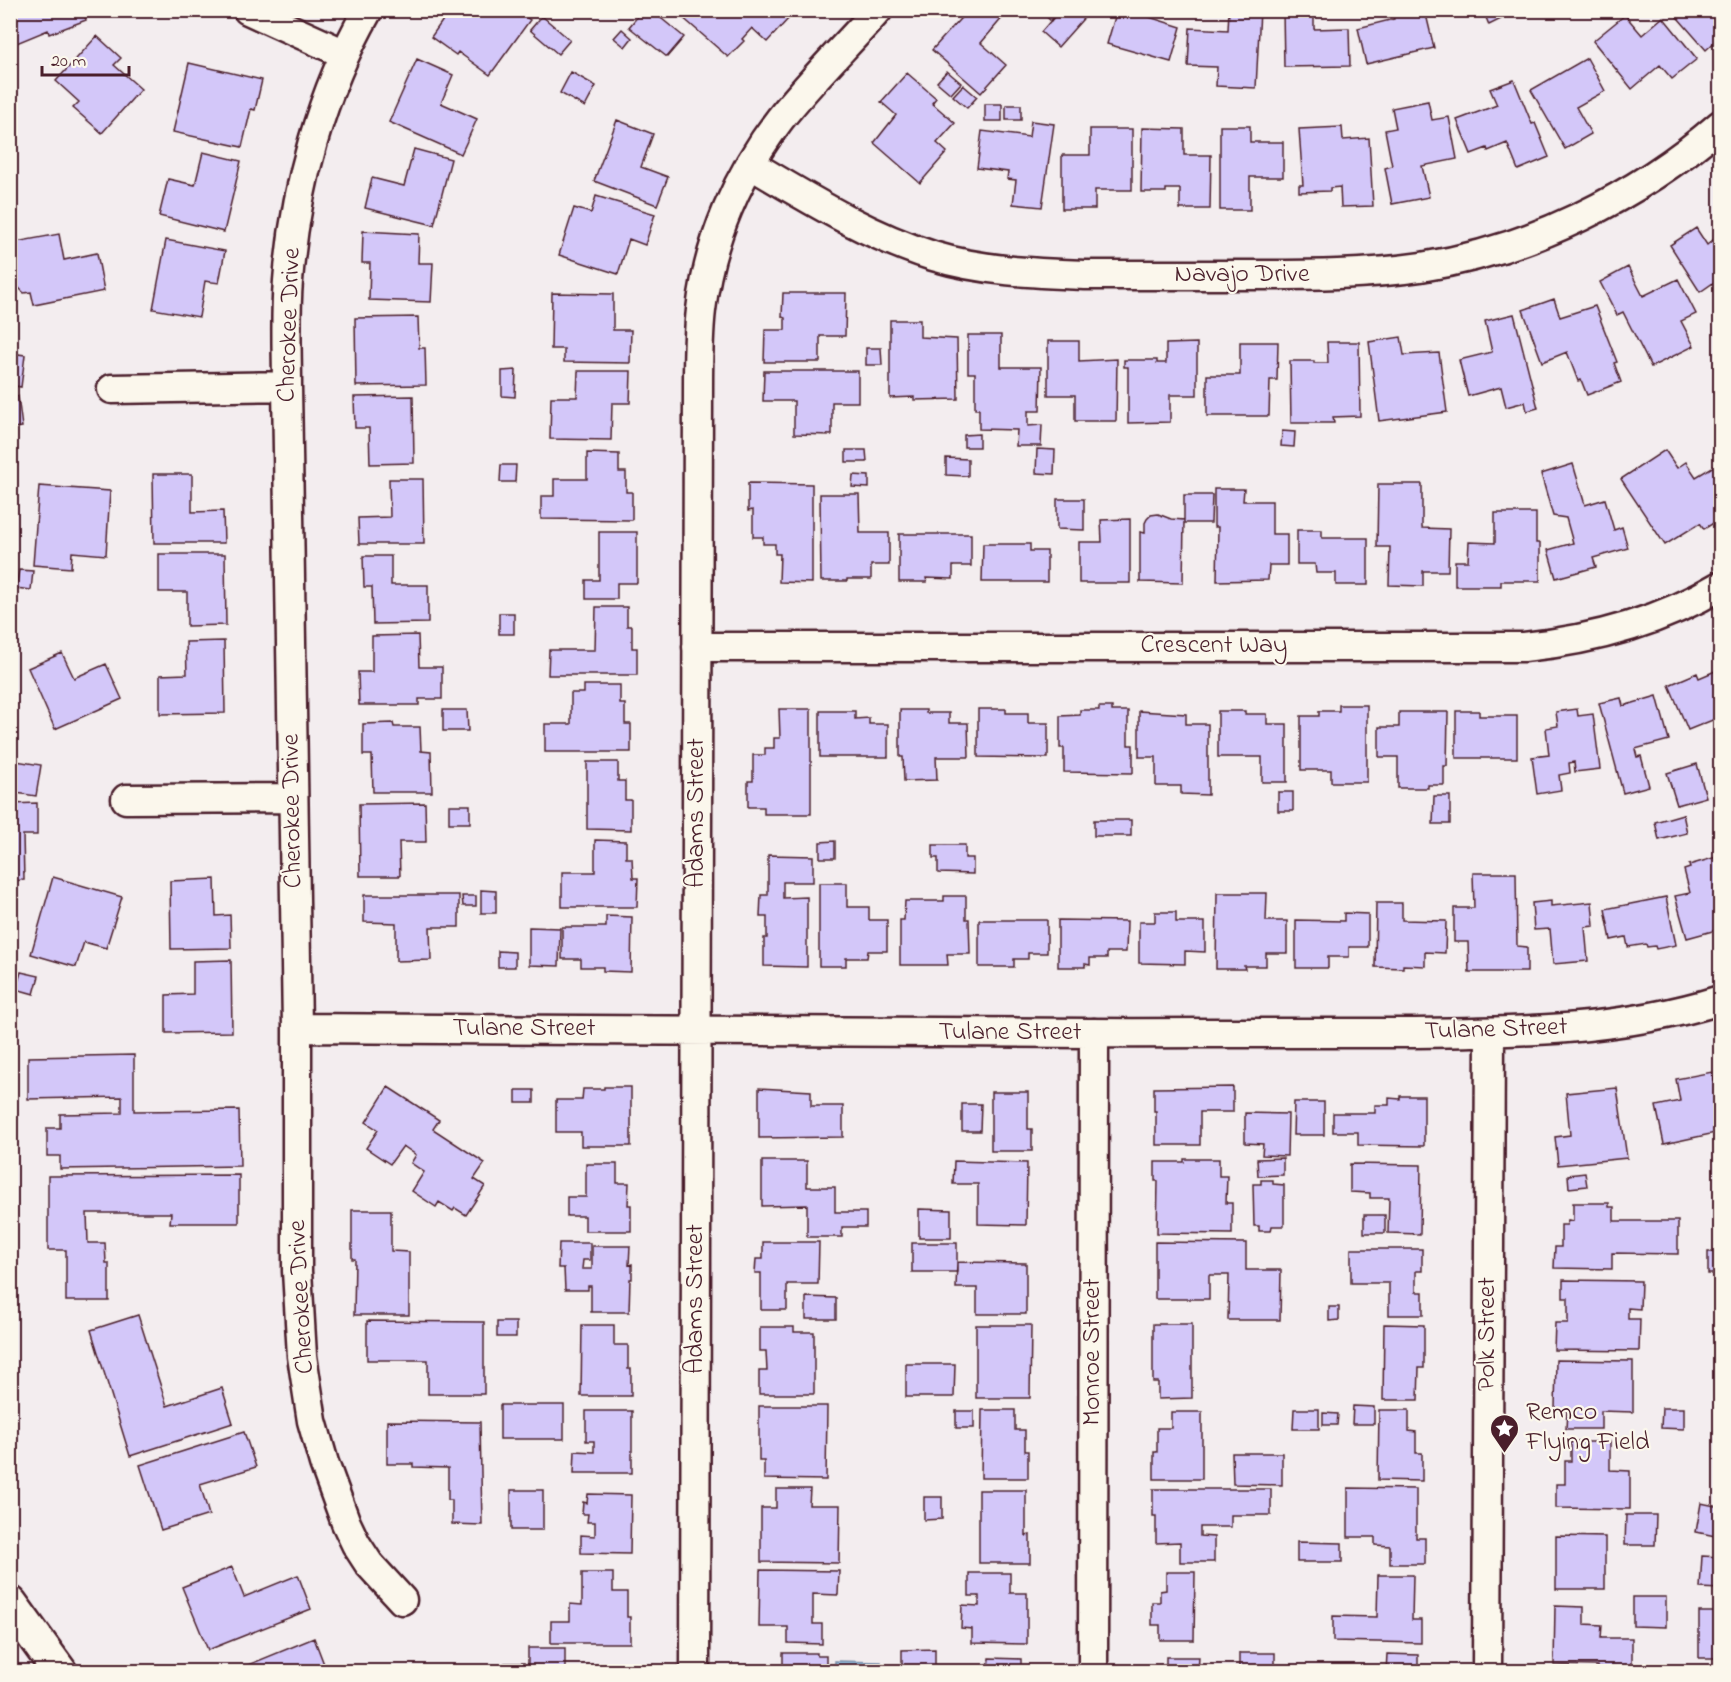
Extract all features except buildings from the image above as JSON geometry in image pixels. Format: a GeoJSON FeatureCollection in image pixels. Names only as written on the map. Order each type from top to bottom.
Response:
{"type":"FeatureCollection","features":[{"type":"Feature","properties":{"kind":"highway"},"geometry":{"type":"LineString","coordinates":[[10,1603],[60,1671]]}},
{"type":"Feature","properties":{"kind":"street"},"geometry":{"type":"LineString","coordinates":[[248,10],[345,54]]}},
{"type":"Feature","properties":{"kind":"street","name":"Cherokee Drive"},"geometry":{"type":"LineString","coordinates":[[368,10],[345,54],[319,124],[299,199],[288,282],[287,386],[297,1028],[298,1291],[306,1389],[324,1463],[356,1544],[369,1564],[402,1600]]}},
{"type":"Feature","properties":{"kind":"street","name":"Adams Street"},"geometry":{"type":"LineString","coordinates":[[695,1671],[698,387],[701,309],[706,279],[722,223],[750,164],[781,119],[878,10]]}},
{"type":"Feature","properties":{"kind":"street","name":"Navajo Drive"},"geometry":{"type":"LineString","coordinates":[[750,164],[864,229],[934,256],[970,265],[1086,275],[1348,275],[1424,266],[1464,258],[1502,248],[1544,232],[1618,197],[1694,147],[1720,124]]}},
{"type":"Feature","properties":{"kind":"street"},"geometry":{"type":"LineString","coordinates":[[112,389],[287,386]]}},
{"type":"Feature","properties":{"kind":"street","name":"Crescent Way"},"geometry":{"type":"LineString","coordinates":[[697,647],[1524,647],[1578,640],[1630,627],[1682,607],[1720,586]]}},
{"type":"Feature","properties":{"kind":"street"},"geometry":{"type":"LineString","coordinates":[[126,799],[293,798]]}},
{"type":"Feature","properties":{"kind":"street","name":"Tulane Street"},"geometry":{"type":"LineString","coordinates":[[297,1028],[1094,1033],[1490,1032],[1587,1027],[1627,1022],[1665,1015],[1720,1000]]}},
{"type":"Feature","properties":{"kind":"street","name":"Polk Street"},"geometry":{"type":"LineString","coordinates":[[1487,1671],[1490,1032]]}},
{"type":"Feature","properties":{"kind":"street","name":"Monroe Street"},"geometry":{"type":"LineString","coordinates":[[1093,1671],[1094,1033]]}},
{"type":"Feature","properties":{"kind":"water"},"geometry":{"type":"Polygon","coordinates":[[[835,1661],[881,1662],[880,1671],[835,1671],[835,1661]]]}},
{"type":"Feature","properties":{"kind":"place","name":"Remco Flying Field"},"geometry":{"type":"Point","coordinates":[1505,1454]}}]}
